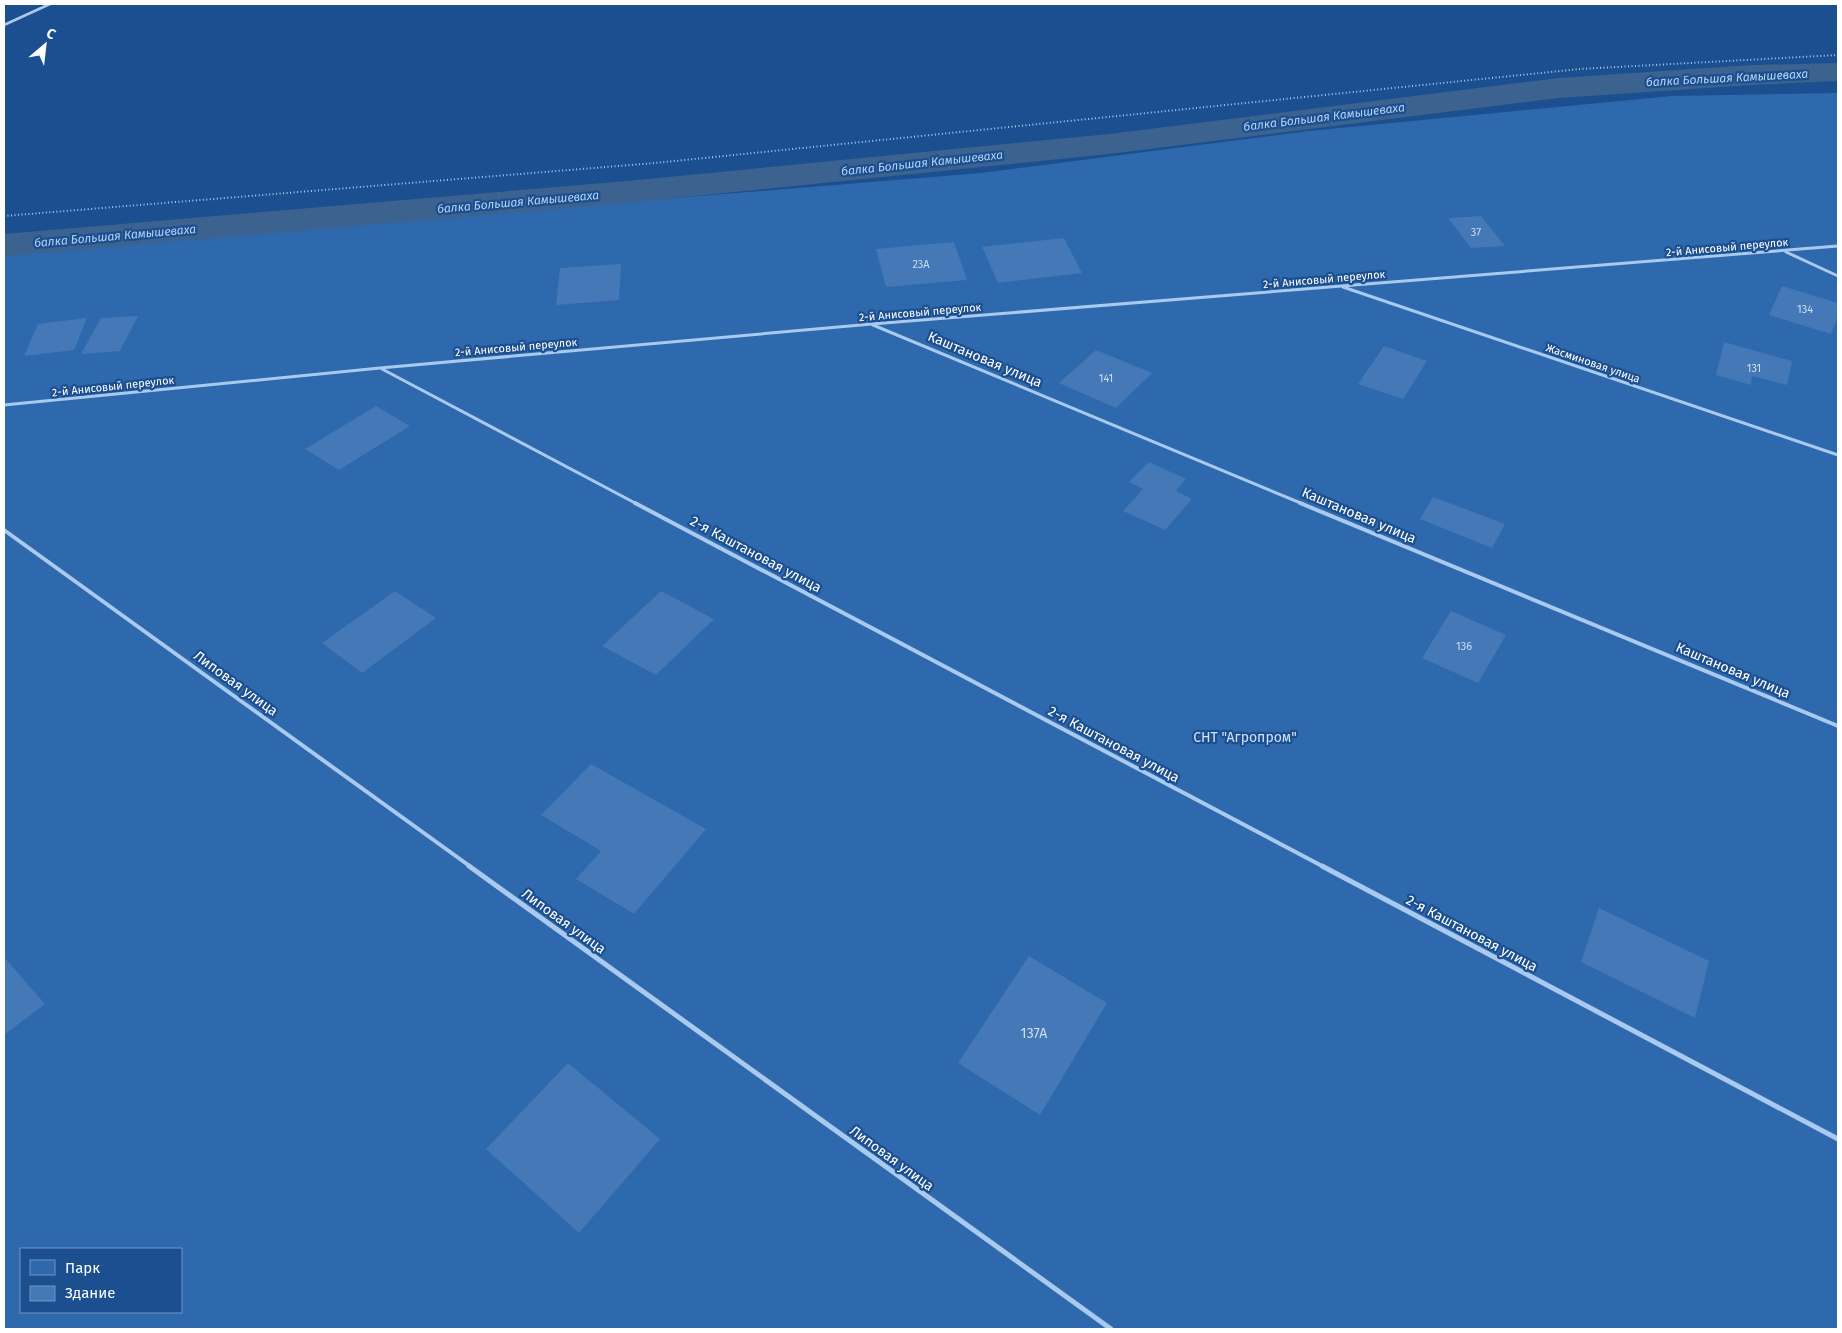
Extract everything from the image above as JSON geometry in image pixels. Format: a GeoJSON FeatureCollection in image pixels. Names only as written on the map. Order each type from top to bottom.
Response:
{"type":"FeatureCollection","features":[{"type":"Feature","properties":{"kind":"lane"},"geometry":{"type":"LineString","coordinates":[[4,25],[50,4]]}},
{"type":"Feature","properties":{"kind":"lane","name":"2-й Анисовый переулок"},"geometry":{"type":"LineString","coordinates":[[4,405],[380,368],[872,324],[1785,252],[1838,246]]}},
{"type":"Feature","properties":{"kind":"lane"},"geometry":{"type":"LineString","coordinates":[[1785,252],[1838,276]]}},
{"type":"Feature","properties":{"kind":"lane","name":"Жасминовая улица"},"geometry":{"type":"LineString","coordinates":[[1342,286],[1838,456]]}},
{"type":"Feature","properties":{"kind":"lane","name":"Каштановая улица"},"geometry":{"type":"LineString","coordinates":[[872,324],[1838,726]]}},
{"type":"Feature","properties":{"kind":"lane","name":"2-я Каштановая улица"},"geometry":{"type":"LineString","coordinates":[[380,368],[1838,1139]]}},
{"type":"Feature","properties":{"kind":"lane","name":"Липовая улица"},"geometry":{"type":"LineString","coordinates":[[4,530],[1111,1329]]}},
{"type":"Feature","properties":{"kind":"path"},"geometry":{"type":"LineString","coordinates":[[4,216],[655,163],[1580,69],[1838,55]]}},
{"type":"Feature","properties":{"kind":"green space","name":"СНТ \"Агропром\""},"geometry":{"type":"Polygon","coordinates":[[[1838,93],[1838,1329],[4,1329],[4,246],[357,224],[981,173],[1309,131],[1672,96],[1838,93]]]}},
{"type":"Feature","properties":{"kind":"building"},"geometry":{"type":"Polygon","coordinates":[[[1481,216],[1505,246],[1471,248],[1448,218],[1481,216]]]}},
{"type":"Feature","properties":{"kind":"building"},"geometry":{"type":"Polygon","coordinates":[[[1064,238],[1082,273],[998,283],[982,247],[1064,238]]]}},
{"type":"Feature","properties":{"kind":"building"},"geometry":{"type":"Polygon","coordinates":[[[954,242],[967,280],[886,287],[876,249],[954,242]]]}},
{"type":"Feature","properties":{"kind":"building"},"geometry":{"type":"Polygon","coordinates":[[[621,264],[619,300],[556,305],[560,268],[621,264]]]}},
{"type":"Feature","properties":{"kind":"building"},"geometry":{"type":"Polygon","coordinates":[[[1782,286],[1838,303],[1838,316],[1831,334],[1769,315],[1782,286]]]}},
{"type":"Feature","properties":{"kind":"building"},"geometry":{"type":"Polygon","coordinates":[[[138,316],[120,351],[81,354],[101,318],[138,316]]]}},
{"type":"Feature","properties":{"kind":"building"},"geometry":{"type":"Polygon","coordinates":[[[87,318],[74,350],[24,356],[38,324],[87,318]]]}},
{"type":"Feature","properties":{"kind":"building"},"geometry":{"type":"Polygon","coordinates":[[[1724,342],[1792,361],[1787,385],[1752,376],[1751,385],[1716,375],[1724,342]]]}},
{"type":"Feature","properties":{"kind":"building"},"geometry":{"type":"Polygon","coordinates":[[[1384,346],[1427,361],[1403,399],[1358,384],[1384,346]]]}},
{"type":"Feature","properties":{"kind":"building"},"geometry":{"type":"Polygon","coordinates":[[[1096,350],[1152,373],[1116,408],[1059,383],[1096,350]]]}},
{"type":"Feature","properties":{"kind":"building"},"geometry":{"type":"Polygon","coordinates":[[[376,406],[410,426],[339,470],[305,449],[376,406]]]}},
{"type":"Feature","properties":{"kind":"building"},"geometry":{"type":"Polygon","coordinates":[[[1149,462],[1186,479],[1176,491],[1192,499],[1165,530],[1123,511],[1143,489],[1129,482],[1149,462]]]}},
{"type":"Feature","properties":{"kind":"building"},"geometry":{"type":"Polygon","coordinates":[[[1433,497],[1505,524],[1492,548],[1420,519],[1433,497]]]}},
{"type":"Feature","properties":{"kind":"building"},"geometry":{"type":"Polygon","coordinates":[[[395,591],[436,618],[362,673],[322,643],[395,591]]]}},
{"type":"Feature","properties":{"kind":"building"},"geometry":{"type":"Polygon","coordinates":[[[661,591],[714,619],[656,675],[602,646],[661,591]]]}},
{"type":"Feature","properties":{"kind":"building"},"geometry":{"type":"Polygon","coordinates":[[[1451,611],[1506,635],[1478,683],[1422,658],[1451,611]]]}},
{"type":"Feature","properties":{"kind":"building"},"geometry":{"type":"Polygon","coordinates":[[[591,764],[706,829],[634,914],[576,879],[601,851],[541,815],[591,764]]]}},
{"type":"Feature","properties":{"kind":"building"},"geometry":{"type":"Polygon","coordinates":[[[1599,908],[1709,961],[1695,1018],[1581,962],[1599,908]]]}},
{"type":"Feature","properties":{"kind":"building"},"geometry":{"type":"Polygon","coordinates":[[[1029,956],[1107,1003],[1040,1115],[958,1063],[1029,956]]]}},
{"type":"Feature","properties":{"kind":"building"},"geometry":{"type":"Polygon","coordinates":[[[4,957],[45,1004],[4,1035],[4,957]]]}},
{"type":"Feature","properties":{"kind":"building"},"geometry":{"type":"Polygon","coordinates":[[[568,1063],[660,1139],[579,1233],[486,1149],[568,1063]]]}},
{"type":"Feature","properties":{"kind":"waterway","name":"балка Большая Камышеваха"},"geometry":{"type":"LineString","coordinates":[[4,245],[627,192],[1109,144],[1559,88],[1751,75],[1838,72]]}}]}
